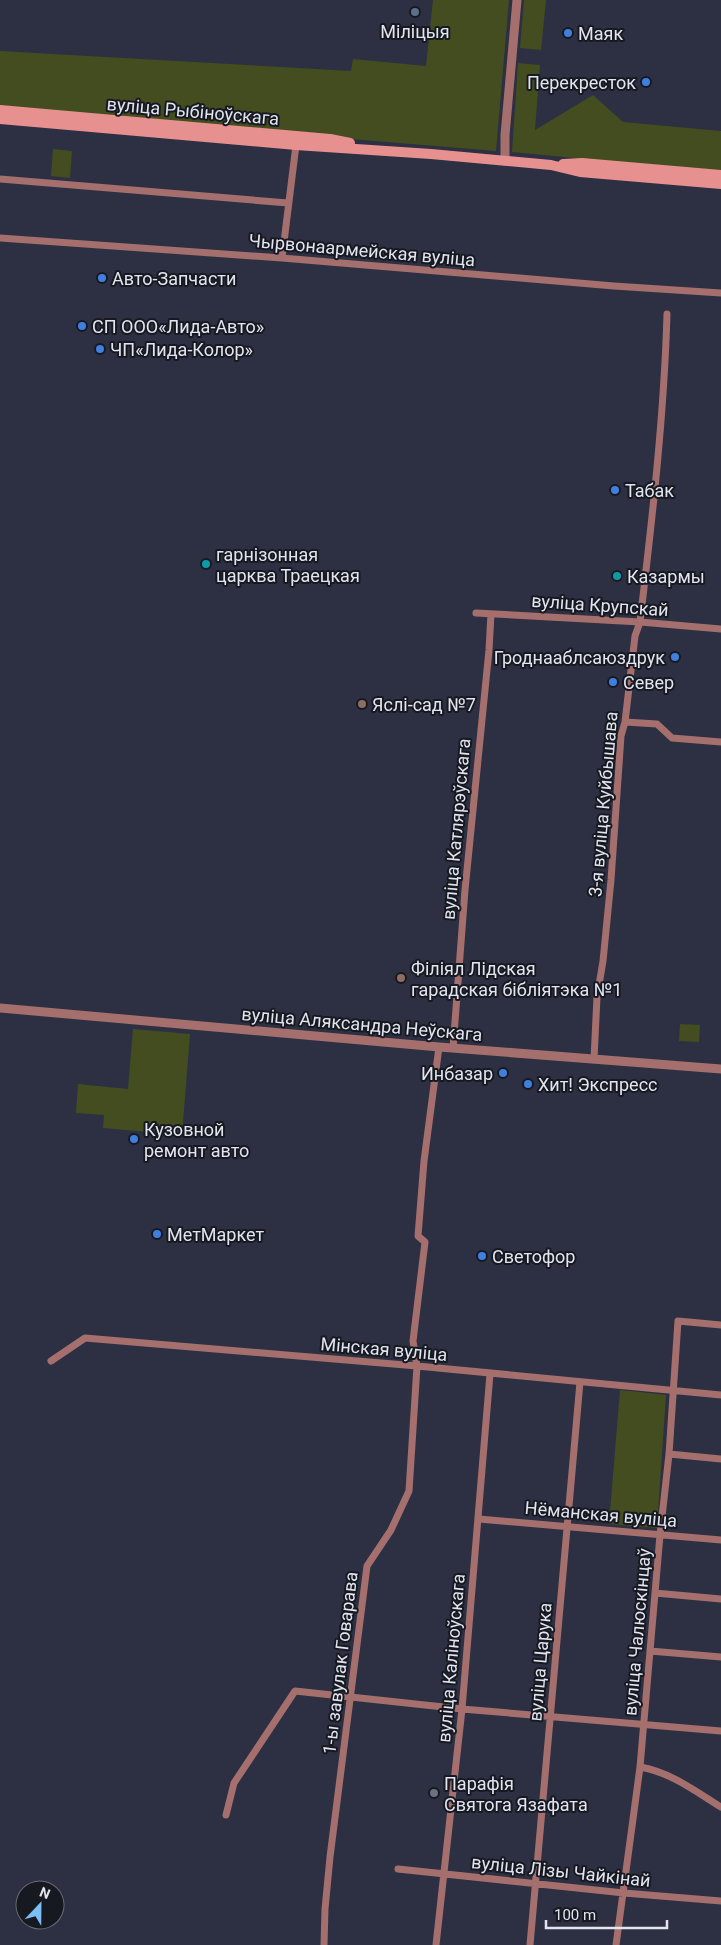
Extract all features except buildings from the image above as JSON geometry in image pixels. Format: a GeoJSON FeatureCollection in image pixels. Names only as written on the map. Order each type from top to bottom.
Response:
{"type":"FeatureCollection","features":[{"type":"Feature","properties":{"kind":"main road","name":"вуліца Рыбіноўскага"},"geometry":{"type":"LineString","coordinates":[[0,110],[330,139],[382,150]]}},
{"type":"Feature","properties":{"kind":"main road","name":"вуліца Рыбіноўскага"},"geometry":{"type":"LineString","coordinates":[[0,119],[551,165],[580,172],[721,184]]}},
{"type":"Feature","properties":{"kind":"main road","name":"вуліца Рыбіноўскага"},"geometry":{"type":"LineString","coordinates":[[551,165],[582,163],[721,175]]}},
{"type":"Feature","properties":{"kind":"street"},"geometry":{"type":"LineString","coordinates":[[505,161],[505,135],[517,0]]}},
{"type":"Feature","properties":{"kind":"street"},"geometry":{"type":"LineString","coordinates":[[282,258],[296,145]]}},
{"type":"Feature","properties":{"kind":"street"},"geometry":{"type":"LineString","coordinates":[[0,179],[288,203]]}},
{"type":"Feature","properties":{"kind":"street","name":"Чырвонаармейская вуліца"},"geometry":{"type":"LineString","coordinates":[[0,238],[282,258],[614,286],[721,293]]}},
{"type":"Feature","properties":{"kind":"street","name":"3-я вуліца Куйбышава"},"geometry":{"type":"LineString","coordinates":[[594,1059],[597,997],[603,961],[611,880],[621,736],[625,722],[635,636],[640,622],[664,383],[667,314]]}},
{"type":"Feature","properties":{"kind":"street","name":"вуліца Крупскай"},"geometry":{"type":"LineString","coordinates":[[476,613],[640,622],[721,629]]}},
{"type":"Feature","properties":{"kind":"street","name":"вуліца Катлярэўскага"},"geometry":{"type":"LineString","coordinates":[[454,1048],[465,890],[492,614]]}},
{"type":"Feature","properties":{"kind":"street"},"geometry":{"type":"LineString","coordinates":[[625,722],[657,724],[672,738],[721,742]]}},
{"type":"Feature","properties":{"kind":"street","name":"вуліца Аляксандра Неўскага"},"geometry":{"type":"LineString","coordinates":[[0,1008],[439,1047],[721,1069]]}},
{"type":"Feature","properties":{"kind":"street","name":"1-ы завулак Говарава"},"geometry":{"type":"LineString","coordinates":[[324,1945],[325,1909],[366,1566],[391,1530],[409,1491],[417,1366],[414,1341],[425,1242],[418,1236],[424,1161],[439,1047]]}},
{"type":"Feature","properties":{"kind":"street","name":"вуліца Чалюскінцаў"},"geometry":{"type":"LineString","coordinates":[[616,1945],[640,1767],[669,1454],[678,1321],[721,1324]]}},
{"type":"Feature","properties":{"kind":"street","name":"Мінская вуліца"},"geometry":{"type":"LineString","coordinates":[[51,1361],[85,1338],[417,1366],[721,1395]]}},
{"type":"Feature","properties":{"kind":"street","name":"вуліца Каліноўскага"},"geometry":{"type":"LineString","coordinates":[[436,1945],[462,1709],[490,1374]]}},
{"type":"Feature","properties":{"kind":"street","name":"вуліца Царука"},"geometry":{"type":"LineString","coordinates":[[530,1945],[580,1382]]}},
{"type":"Feature","properties":{"kind":"street"},"geometry":{"type":"LineString","coordinates":[[669,1454],[721,1459]]}},
{"type":"Feature","properties":{"kind":"street","name":"Нёманская вуліца"},"geometry":{"type":"LineString","coordinates":[[479,1518],[721,1540]]}},
{"type":"Feature","properties":{"kind":"street"},"geometry":{"type":"LineString","coordinates":[[655,1593],[721,1599]]}},
{"type":"Feature","properties":{"kind":"street"},"geometry":{"type":"LineString","coordinates":[[650,1651],[721,1657]]}},
{"type":"Feature","properties":{"kind":"street"},"geometry":{"type":"LineString","coordinates":[[226,1815],[234,1783],[295,1690],[462,1709],[721,1731]]}},
{"type":"Feature","properties":{"kind":"street"},"geometry":{"type":"LineString","coordinates":[[640,1767],[656,1770],[678,1780],[721,1807]]}},
{"type":"Feature","properties":{"kind":"street","name":"вуліца Лізы Чайкінай"},"geometry":{"type":"LineString","coordinates":[[398,1869],[624,1893],[721,1901]]}},
{"type":"Feature","properties":{"kind":"street"},"geometry":{"type":"LineString","coordinates":[[616,1945],[626,1945]]}},
{"type":"Feature","properties":{"kind":"green space"},"geometry":{"type":"Polygon","coordinates":[[[433,0],[509,0],[496,151],[0,110],[0,51],[351,71],[353,59],[426,66],[433,0]]]}},
{"type":"Feature","properties":{"kind":"green space"},"geometry":{"type":"Polygon","coordinates":[[[524,0],[546,0],[541,50],[520,48],[524,0]]]}},
{"type":"Feature","properties":{"kind":"green space"},"geometry":{"type":"Polygon","coordinates":[[[518,63],[540,65],[535,130],[593,95],[623,122],[721,131],[721,172],[512,152],[518,63]]]}},
{"type":"Feature","properties":{"kind":"green space"},"geometry":{"type":"Polygon","coordinates":[[[53,149],[72,151],[70,178],[51,176],[53,149]]]}},
{"type":"Feature","properties":{"kind":"green space"},"geometry":{"type":"Polygon","coordinates":[[[680,1024],[700,1025],[699,1042],[679,1041],[680,1024]]]}},
{"type":"Feature","properties":{"kind":"green space"},"geometry":{"type":"Polygon","coordinates":[[[133,1029],[190,1034],[182,1135],[103,1128],[104,1115],[76,1113],[78,1084],[128,1089],[133,1029]]]}},
{"type":"Feature","properties":{"kind":"green space"},"geometry":{"type":"Polygon","coordinates":[[[620,1390],[666,1395],[657,1528],[609,1524],[620,1390]]]}},
{"type":"Feature","properties":{"kind":"place","name":"Міліцыя"},"geometry":{"type":"Point","coordinates":[415,12]}},
{"type":"Feature","properties":{"kind":"place","name":"Маяк"},"geometry":{"type":"Point","coordinates":[568,33]}},
{"type":"Feature","properties":{"kind":"place","name":"Перекресток"},"geometry":{"type":"Point","coordinates":[646,82]}},
{"type":"Feature","properties":{"kind":"place","name":"Авто-Запчасти"},"geometry":{"type":"Point","coordinates":[102,278]}},
{"type":"Feature","properties":{"kind":"place","name":"СП ООО«Лида-Авто»"},"geometry":{"type":"Point","coordinates":[82,326]}},
{"type":"Feature","properties":{"kind":"place","name":"ЧП«Лида-Колор»"},"geometry":{"type":"Point","coordinates":[100,349]}},
{"type":"Feature","properties":{"kind":"place","name":"Табак"},"geometry":{"type":"Point","coordinates":[615,490]}},
{"type":"Feature","properties":{"kind":"place","name":"гарнізонная царква Траецкая"},"geometry":{"type":"Point","coordinates":[206,564]}},
{"type":"Feature","properties":{"kind":"place","name":"Казармы"},"geometry":{"type":"Point","coordinates":[617,576]}},
{"type":"Feature","properties":{"kind":"place","name":"Гроднааблсаюздрук"},"geometry":{"type":"Point","coordinates":[675,657]}},
{"type":"Feature","properties":{"kind":"place","name":"Север"},"geometry":{"type":"Point","coordinates":[613,682]}},
{"type":"Feature","properties":{"kind":"place","name":"Яслі-сад №7"},"geometry":{"type":"Point","coordinates":[362,704]}},
{"type":"Feature","properties":{"kind":"place","name":"Філіял Лідская гарадская бібліятэка №1"},"geometry":{"type":"Point","coordinates":[401,978]}},
{"type":"Feature","properties":{"kind":"place","name":"Инбазар"},"geometry":{"type":"Point","coordinates":[503,1073]}},
{"type":"Feature","properties":{"kind":"place","name":"Хит! Экспресс"},"geometry":{"type":"Point","coordinates":[528,1084]}},
{"type":"Feature","properties":{"kind":"place","name":"Кузовной ремонт авто"},"geometry":{"type":"Point","coordinates":[134,1139]}},
{"type":"Feature","properties":{"kind":"place","name":"МетМаркет"},"geometry":{"type":"Point","coordinates":[157,1234]}},
{"type":"Feature","properties":{"kind":"place","name":"Светофор"},"geometry":{"type":"Point","coordinates":[482,1256]}},
{"type":"Feature","properties":{"kind":"place","name":"Парафія Святога Язафата"},"geometry":{"type":"Point","coordinates":[434,1793]}}]}
